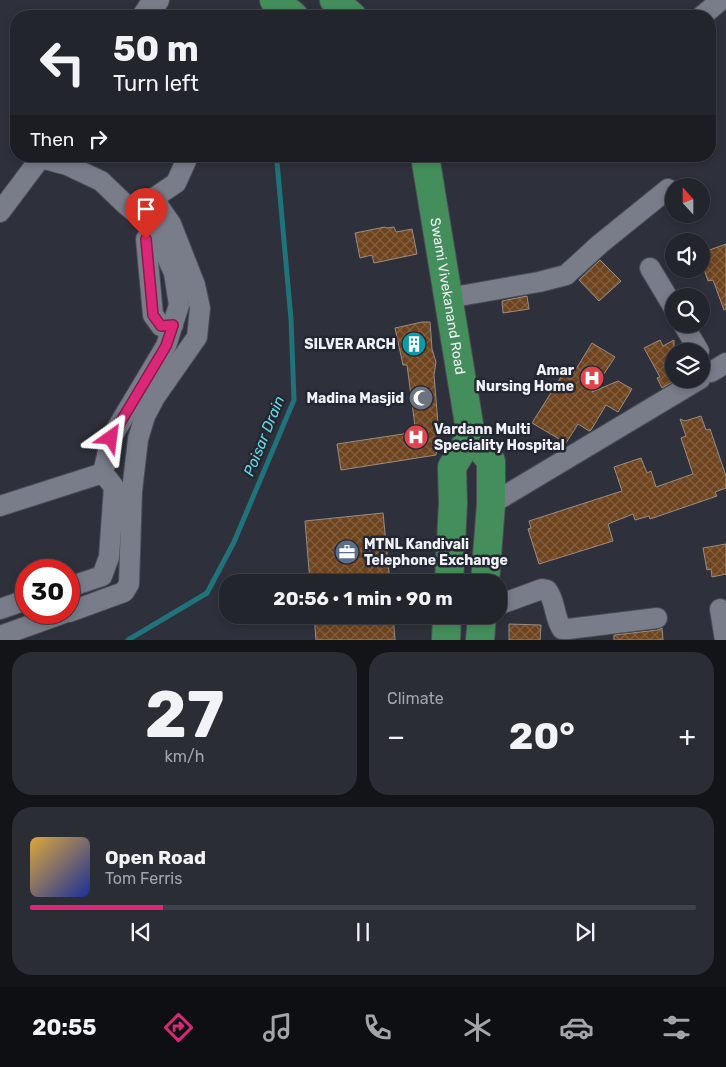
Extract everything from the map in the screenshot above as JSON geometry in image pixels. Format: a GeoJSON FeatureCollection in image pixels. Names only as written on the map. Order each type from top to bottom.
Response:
{"type":"FeatureCollection","features":[{"type":"Feature","properties":{"kind":"main road"},"geometry":{"type":"LineString","coordinates":[[274,0],[286,10]]}},
{"type":"Feature","properties":{"kind":"main road"},"geometry":{"type":"LineString","coordinates":[[334,0],[345,10]]}},
{"type":"Feature","properties":{"kind":"main road","name":"Swami Vivekanand Road"},"geometry":{"type":"LineString","coordinates":[[427,162],[471,436],[491,461],[491,504],[486,574]]}},
{"type":"Feature","properties":{"kind":"main road"},"geometry":{"type":"LineString","coordinates":[[449,574],[453,503],[452,467],[471,436]]}},
{"type":"Feature","properties":{"kind":"main road"},"geometry":{"type":"LineString","coordinates":[[446,640],[447,624]]}},
{"type":"Feature","properties":{"kind":"main road"},"geometry":{"type":"LineString","coordinates":[[480,640],[481,624]]}},
{"type":"Feature","properties":{"kind":"street"},"geometry":{"type":"LineString","coordinates":[[709,10],[721,0]]}},
{"type":"Feature","properties":{"kind":"street"},"geometry":{"type":"LineString","coordinates":[[146,10],[148,7],[157,6]]}},
{"type":"Feature","properties":{"kind":"street"},"geometry":{"type":"LineString","coordinates":[[0,212],[37,162]]}},
{"type":"Feature","properties":{"kind":"street"},"geometry":{"type":"LineString","coordinates":[[57,162],[101,181],[154,228],[174,273],[180,305],[166,346],[111,438],[102,473]]}},
{"type":"Feature","properties":{"kind":"street"},"geometry":{"type":"LineString","coordinates":[[134,211],[176,183],[186,162]]}},
{"type":"Feature","properties":{"kind":"street"},"geometry":{"type":"LineString","coordinates":[[448,298],[539,282],[566,275],[600,244],[665,191]]}},
{"type":"Feature","properties":{"kind":"street"},"geometry":{"type":"LineString","coordinates":[[80,608],[124,592],[129,584],[132,491],[138,440],[145,416],[155,397],[197,337],[200,308],[195,285],[171,224],[153,198]]}},
{"type":"Feature","properties":{"kind":"street"},"geometry":{"type":"LineString","coordinates":[[146,239],[153,315],[161,326],[173,325]]}},
{"type":"Feature","properties":{"kind":"street"},"geometry":{"type":"LineString","coordinates":[[650,268],[665,293]]}},
{"type":"Feature","properties":{"kind":"street"},"geometry":{"type":"LineString","coordinates":[[491,504],[679,388]]}},
{"type":"Feature","properties":{"kind":"street"},"geometry":{"type":"LineString","coordinates":[[0,506],[102,473]]}},
{"type":"Feature","properties":{"kind":"street"},"geometry":{"type":"LineString","coordinates":[[80,583],[102,576],[109,557],[114,487],[102,473]]}},
{"type":"Feature","properties":{"kind":"street"},"geometry":{"type":"LineString","coordinates":[[507,602],[542,589],[547,590],[551,594],[562,629],[657,618]]}},
{"type":"Feature","properties":{"kind":"street"},"geometry":{"type":"LineString","coordinates":[[0,609],[15,604]]}},
{"type":"Feature","properties":{"kind":"street"},"geometry":{"type":"LineString","coordinates":[[720,609],[725,640]]}},
{"type":"Feature","properties":{"kind":"street"},"geometry":{"type":"LineString","coordinates":[[0,636],[34,624]]}},
{"type":"Feature","properties":{"kind":"building"},"geometry":{"type":"Polygon","coordinates":[[[394,227],[396,232],[412,229],[417,254],[374,263],[372,255],[360,258],[355,233],[394,227]]]}},
{"type":"Feature","properties":{"kind":"building"},"geometry":{"type":"Polygon","coordinates":[[[726,244],[726,309],[724,310],[713,280],[708,281],[707,278],[710,278],[710,250],[726,244]]]}},
{"type":"Feature","properties":{"kind":"building"},"geometry":{"type":"Polygon","coordinates":[[[600,260],[621,281],[599,301],[579,280],[600,260]]]}},
{"type":"Feature","properties":{"kind":"building"},"geometry":{"type":"Polygon","coordinates":[[[527,296],[529,309],[503,313],[502,301],[527,296]]]}},
{"type":"Feature","properties":{"kind":"building"},"geometry":{"type":"Polygon","coordinates":[[[430,322],[432,349],[436,362],[434,375],[439,436],[436,455],[341,470],[337,444],[403,434],[415,426],[407,365],[403,365],[395,328],[430,322]]]}},
{"type":"Feature","properties":{"kind":"building"},"geometry":{"type":"Polygon","coordinates":[[[660,340],[663,346],[665,345],[665,386],[662,388],[657,378],[660,377],[644,348],[660,340]]]}},
{"type":"Feature","properties":{"kind":"building"},"geometry":{"type":"Polygon","coordinates":[[[592,343],[615,357],[592,392],[618,381],[632,389],[618,412],[606,405],[591,430],[589,431],[578,424],[566,443],[532,423],[566,369],[573,374],[592,343]]]}},
{"type":"Feature","properties":{"kind":"building"},"geometry":{"type":"Polygon","coordinates":[[[701,416],[706,430],[710,429],[726,476],[726,488],[715,492],[717,496],[650,519],[649,516],[635,520],[633,514],[608,524],[613,541],[539,564],[528,529],[531,528],[529,521],[622,491],[614,467],[641,458],[647,473],[651,471],[656,487],[693,474],[681,438],[686,436],[680,419],[685,421],[701,416]]]}},
{"type":"Feature","properties":{"kind":"building","name":"MTNL Kandivali Telephone Exchange"},"geometry":{"type":"Polygon","coordinates":[[[383,513],[389,574],[309,574],[305,521],[383,513]]]}},
{"type":"Feature","properties":{"kind":"building"},"geometry":{"type":"Polygon","coordinates":[[[726,544],[726,574],[712,577],[711,569],[707,570],[703,548],[726,544]]]}},
{"type":"Feature","properties":{"kind":"building"},"geometry":{"type":"Polygon","coordinates":[[[315,624],[394,624],[395,640],[316,640],[315,624]]]}},
{"type":"Feature","properties":{"kind":"building"},"geometry":{"type":"Polygon","coordinates":[[[509,624],[541,625],[540,640],[509,640],[509,624]]]}},
{"type":"Feature","properties":{"kind":"building"},"geometry":{"type":"Polygon","coordinates":[[[662,628],[663,640],[614,640],[614,635],[662,628]]]}},
{"type":"Feature","properties":{"kind":"waterway","name":"Poisar Drain"},"geometry":{"type":"LineString","coordinates":[[128,640],[207,593],[234,542],[294,400],[291,319],[277,162]]}},
{"type":"Feature","properties":{"kind":"place","name":"SILVER ARCH"},"geometry":{"type":"Point","coordinates":[414,344]}},
{"type":"Feature","properties":{"kind":"place","name":"Amar Nursing Home"},"geometry":{"type":"Point","coordinates":[592,378]}},
{"type":"Feature","properties":{"kind":"place","name":"Madina Masjid"},"geometry":{"type":"Point","coordinates":[421,398]}},
{"type":"Feature","properties":{"kind":"place","name":"Vardann Multi Speciality Hospital"},"geometry":{"type":"Point","coordinates":[416,437]}},
{"type":"Feature","properties":{"kind":"place","name":"MTNL Kandivali Telephone Exchange"},"geometry":{"type":"Point","coordinates":[347,552]}},
{"type":"Feature","properties":{"kind":"route"},"geometry":{"type":"LineString","coordinates":[[111,438],[166,346],[173,325],[161,326],[153,315],[146,239]]}}]}
